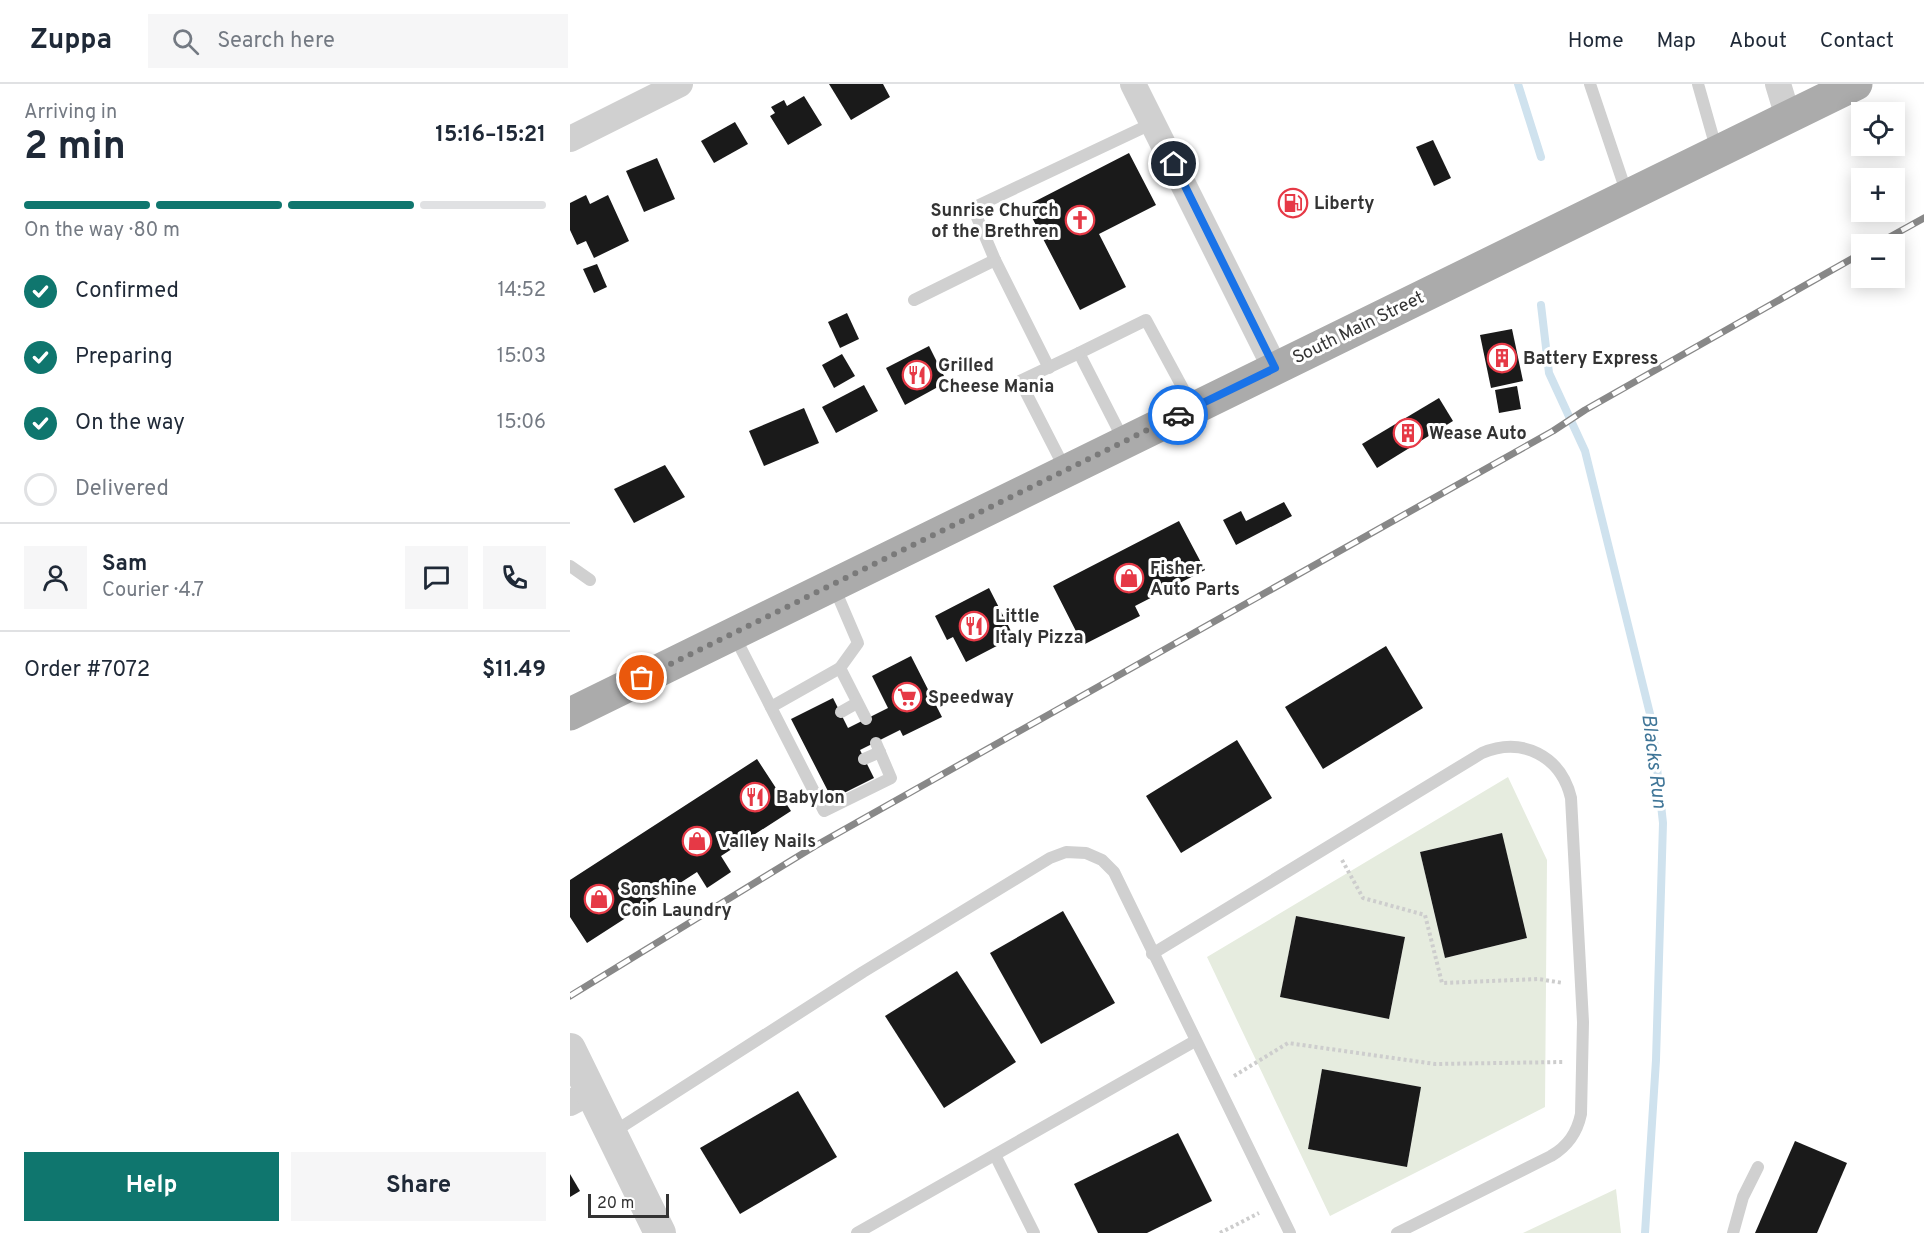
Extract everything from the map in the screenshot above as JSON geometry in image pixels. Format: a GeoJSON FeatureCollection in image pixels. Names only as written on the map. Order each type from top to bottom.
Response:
{"type":"FeatureCollection","features":[{"type":"Feature","properties":{"kind":"main road","name":"South Main Street"},"geometry":{"type":"LineString","coordinates":[[570,714],[1856,84]]}},
{"type":"Feature","properties":{"kind":"street"},"geometry":{"type":"LineString","coordinates":[[570,139],[680,84]]}},
{"type":"Feature","properties":{"kind":"street"},"geometry":{"type":"LineString","coordinates":[[1134,84],[1275,368]]}},
{"type":"Feature","properties":{"kind":"street"},"geometry":{"type":"LineString","coordinates":[[1778,84],[1788,117]]}},
{"type":"Feature","properties":{"kind":"street"},"geometry":{"type":"LineString","coordinates":[[570,1049],[580,1097],[611,1134],[660,1233]]}},
{"type":"Feature","properties":{"kind":"lane"},"geometry":{"type":"LineString","coordinates":[[1590,84],[1628,196]]}},
{"type":"Feature","properties":{"kind":"lane"},"geometry":{"type":"LineString","coordinates":[[1698,84],[1718,152]]}},
{"type":"Feature","properties":{"kind":"lane"},"geometry":{"type":"LineString","coordinates":[[1048,368],[995,260],[973,208],[1153,123]]}},
{"type":"Feature","properties":{"kind":"lane"},"geometry":{"type":"LineString","coordinates":[[914,300],[995,260]]}},
{"type":"Feature","properties":{"kind":"lane"},"geometry":{"type":"LineString","coordinates":[[1066,471],[1020,381],[1146,320],[1194,408]]}},
{"type":"Feature","properties":{"kind":"lane"},"geometry":{"type":"LineString","coordinates":[[1079,353],[1124,441]]}},
{"type":"Feature","properties":{"kind":"lane"},"geometry":{"type":"LineString","coordinates":[[570,566],[590,579]]}},
{"type":"Feature","properties":{"kind":"lane"},"geometry":{"type":"LineString","coordinates":[[771,707],[840,668],[858,643],[833,585]]}},
{"type":"Feature","properties":{"kind":"lane"},"geometry":{"type":"LineString","coordinates":[[734,634],[771,707],[794,738],[818,785],[824,811],[891,778],[878,747],[864,759]]}},
{"type":"Feature","properties":{"kind":"lane"},"geometry":{"type":"LineString","coordinates":[[840,668],[866,719]]}},
{"type":"Feature","properties":{"kind":"lane"},"geometry":{"type":"LineString","coordinates":[[841,712],[857,704]]}},
{"type":"Feature","properties":{"kind":"lane"},"geometry":{"type":"LineString","coordinates":[[1152,954],[1489,750],[1517,746],[1543,755],[1563,776],[1571,798],[1581,985],[1580,1122],[1576,1132],[1564,1147],[1397,1233]]}},
{"type":"Feature","properties":{"kind":"lane"},"geometry":{"type":"LineString","coordinates":[[611,1134],[863,972],[1056,855],[1076,851],[1086,853],[1110,867],[1118,878],[1152,954],[1290,1233]]}},
{"type":"Feature","properties":{"kind":"lane"},"geometry":{"type":"LineString","coordinates":[[857,1233],[1195,1041]]}},
{"type":"Feature","properties":{"kind":"lane"},"geometry":{"type":"LineString","coordinates":[[995,1155],[1034,1233]]}},
{"type":"Feature","properties":{"kind":"lane"},"geometry":{"type":"LineString","coordinates":[[1733,1233],[1743,1197],[1758,1167]]}},
{"type":"Feature","properties":{"kind":"path"},"geometry":{"type":"LineString","coordinates":[[1332,844],[1363,898],[1425,915],[1442,983],[1539,979],[1581,985]]}},
{"type":"Feature","properties":{"kind":"path"},"geometry":{"type":"LineString","coordinates":[[1218,1086],[1288,1043],[1435,1064],[1582,1062]]}},
{"type":"Feature","properties":{"kind":"path"},"geometry":{"type":"LineString","coordinates":[[1220,1233],[1276,1204]]}},
{"type":"Feature","properties":{"kind":"shaded area"},"geometry":{"type":"Polygon","coordinates":[[[1508,777],[1547,860],[1545,1107],[1330,1216],[1207,957],[1508,777]],[[1501,833],[1420,852],[1445,958],[1527,938],[1501,833]],[[1296,916],[1280,997],[1389,1019],[1405,937],[1296,916]],[[1322,1069],[1308,1149],[1407,1167],[1420,1087],[1322,1069]]]}},
{"type":"Feature","properties":{"kind":"shaded area"},"geometry":{"type":"Polygon","coordinates":[[[1616,1189],[1621,1233],[1523,1233],[1616,1189]]]}},
{"type":"Feature","properties":{"kind":"building"},"geometry":{"type":"Polygon","coordinates":[[[829,84],[883,84],[890,97],[851,120],[829,84]]]}},
{"type":"Feature","properties":{"kind":"building"},"geometry":{"type":"Polygon","coordinates":[[[804,96],[822,125],[788,145],[770,116],[775,113],[771,107],[784,100],[787,106],[804,96]]]}},
{"type":"Feature","properties":{"kind":"building"},"geometry":{"type":"Polygon","coordinates":[[[735,122],[748,144],[714,163],[701,141],[735,122]]]}},
{"type":"Feature","properties":{"kind":"building"},"geometry":{"type":"Polygon","coordinates":[[[1433,140],[1451,178],[1434,186],[1416,147],[1433,140]]]}},
{"type":"Feature","properties":{"kind":"building","name":"Sunrise Church of the Brethren"},"geometry":{"type":"Polygon","coordinates":[[[1129,153],[1156,205],[1099,234],[1126,287],[1080,310],[1026,206],[1129,153]]]}},
{"type":"Feature","properties":{"kind":"building"},"geometry":{"type":"Polygon","coordinates":[[[657,158],[675,199],[644,212],[626,171],[657,158]]]}},
{"type":"Feature","properties":{"kind":"building"},"geometry":{"type":"Polygon","coordinates":[[[586,195],[590,204],[608,195],[629,241],[594,258],[586,241],[577,245],[570,230],[570,203],[586,195]]]}},
{"type":"Feature","properties":{"kind":"building"},"geometry":{"type":"Polygon","coordinates":[[[597,264],[607,287],[594,293],[583,269],[597,264]]]}},
{"type":"Feature","properties":{"kind":"building"},"geometry":{"type":"Polygon","coordinates":[[[847,313],[859,339],[840,348],[828,322],[847,313]]]}},
{"type":"Feature","properties":{"kind":"building","name":"Battery Express"},"geometry":{"type":"Polygon","coordinates":[[[1512,329],[1523,381],[1491,388],[1480,335],[1512,329]]]}},
{"type":"Feature","properties":{"kind":"building","name":"Grilled Cheese Mania"},"geometry":{"type":"Polygon","coordinates":[[[929,346],[947,382],[905,405],[886,368],[929,346]]]}},
{"type":"Feature","properties":{"kind":"building"},"geometry":{"type":"Polygon","coordinates":[[[842,354],[855,376],[834,388],[822,365],[842,354]]]}},
{"type":"Feature","properties":{"kind":"building"},"geometry":{"type":"Polygon","coordinates":[[[864,385],[878,411],[836,433],[822,407],[864,385]]]}},
{"type":"Feature","properties":{"kind":"building"},"geometry":{"type":"Polygon","coordinates":[[[1517,386],[1521,409],[1499,413],[1495,390],[1517,386]]]}},
{"type":"Feature","properties":{"kind":"building","name":"Wease Auto"},"geometry":{"type":"Polygon","coordinates":[[[1439,398],[1453,421],[1377,468],[1362,444],[1439,398]]]}},
{"type":"Feature","properties":{"kind":"building"},"geometry":{"type":"Polygon","coordinates":[[[804,408],[819,443],[764,466],[749,431],[804,408]]]}},
{"type":"Feature","properties":{"kind":"building"},"geometry":{"type":"Polygon","coordinates":[[[665,465],[685,497],[634,523],[614,489],[665,465]]]}},
{"type":"Feature","properties":{"kind":"building"},"geometry":{"type":"Polygon","coordinates":[[[1284,502],[1292,516],[1236,545],[1223,520],[1241,511],[1246,521],[1284,502]]]}},
{"type":"Feature","properties":{"kind":"building","name":"Fisher Auto Parts"},"geometry":{"type":"Polygon","coordinates":[[[1179,521],[1205,570],[1135,606],[1140,616],[1083,645],[1053,586],[1179,521]]]}},
{"type":"Feature","properties":{"kind":"building","name":"Little Italy Pizza"},"geometry":{"type":"Polygon","coordinates":[[[989,588],[1014,637],[966,662],[953,637],[947,640],[935,616],[989,588]]]}},
{"type":"Feature","properties":{"kind":"building"},"geometry":{"type":"Polygon","coordinates":[[[1386,646],[1423,708],[1323,769],[1285,707],[1386,646]]]}},
{"type":"Feature","properties":{"kind":"building"},"geometry":{"type":"Polygon","coordinates":[[[911,656],[942,717],[903,736],[900,730],[860,750],[874,778],[832,799],[791,719],[833,698],[848,728],[888,708],[872,676],[911,656]]]}},
{"type":"Feature","properties":{"kind":"building"},"geometry":{"type":"Polygon","coordinates":[[[1237,740],[1272,798],[1181,853],[1146,796],[1237,740]]]}},
{"type":"Feature","properties":{"kind":"building"},"geometry":{"type":"Polygon","coordinates":[[[757,759],[791,811],[721,856],[731,872],[707,888],[697,872],[587,943],[570,917],[570,880],[757,759]]]}},
{"type":"Feature","properties":{"kind":"building"},"geometry":{"type":"Polygon","coordinates":[[[1502,833],[1527,938],[1445,958],[1420,852],[1502,833]]]}},
{"type":"Feature","properties":{"kind":"building"},"geometry":{"type":"Polygon","coordinates":[[[1063,911],[1115,1003],[1041,1044],[990,953],[1063,911]]]}},
{"type":"Feature","properties":{"kind":"building"},"geometry":{"type":"Polygon","coordinates":[[[1296,916],[1405,937],[1389,1019],[1280,997],[1296,916]]]}},
{"type":"Feature","properties":{"kind":"building"},"geometry":{"type":"Polygon","coordinates":[[[957,971],[1016,1062],[944,1108],[885,1016],[957,971]]]}},
{"type":"Feature","properties":{"kind":"building"},"geometry":{"type":"Polygon","coordinates":[[[1322,1069],[1421,1087],[1407,1167],[1308,1149],[1322,1069]]]}},
{"type":"Feature","properties":{"kind":"building"},"geometry":{"type":"Polygon","coordinates":[[[798,1091],[837,1157],[740,1214],[700,1148],[798,1091]]]}},
{"type":"Feature","properties":{"kind":"building"},"geometry":{"type":"Polygon","coordinates":[[[1178,1133],[1212,1201],[1147,1233],[1098,1233],[1074,1184],[1178,1133]]]}},
{"type":"Feature","properties":{"kind":"building"},"geometry":{"type":"Polygon","coordinates":[[[1795,1141],[1847,1163],[1817,1233],[1755,1233],[1795,1141]]]}},
{"type":"Feature","properties":{"kind":"building"},"geometry":{"type":"Polygon","coordinates":[[[570,1174],[580,1191],[570,1197],[570,1174]]]}},
{"type":"Feature","properties":{"kind":"waterway","name":"Blacks Run"},"geometry":{"type":"LineString","coordinates":[[1518,84],[1541,157]]}},
{"type":"Feature","properties":{"kind":"waterway","name":"Blacks Run"},"geometry":{"type":"LineString","coordinates":[[1541,305],[1549,373],[1585,451],[1652,722],[1663,823],[1656,1060],[1645,1233]]}},
{"type":"Feature","properties":{"kind":"railway"},"geometry":{"type":"LineString","coordinates":[[1895,234],[1924,218]]}},
{"type":"Feature","properties":{"kind":"railway"},"geometry":{"type":"LineString","coordinates":[[570,996],[815,846],[1553,431],[1585,410],[1851,259]]}},
{"type":"Feature","properties":{"kind":"way so far"},"geometry":{"type":"LineString","coordinates":[[642,678],[1178,415]]}},
{"type":"Feature","properties":{"kind":"place","name":"Liberty"},"geometry":{"type":"Point","coordinates":[1293,203]}},
{"type":"Feature","properties":{"kind":"place","name":"Sunrise Church of the Brethren"},"geometry":{"type":"Point","coordinates":[1080,220]}},
{"type":"Feature","properties":{"kind":"place","name":"Battery Express"},"geometry":{"type":"Point","coordinates":[1502,358]}},
{"type":"Feature","properties":{"kind":"place","name":"Grilled Cheese Mania"},"geometry":{"type":"Point","coordinates":[917,375]}},
{"type":"Feature","properties":{"kind":"place","name":"Wease Auto"},"geometry":{"type":"Point","coordinates":[1408,433]}},
{"type":"Feature","properties":{"kind":"place","name":"Fisher Auto Parts"},"geometry":{"type":"Point","coordinates":[1129,578]}},
{"type":"Feature","properties":{"kind":"place","name":"Little Italy Pizza"},"geometry":{"type":"Point","coordinates":[974,626]}},
{"type":"Feature","properties":{"kind":"place","name":"Speedway"},"geometry":{"type":"Point","coordinates":[907,697]}},
{"type":"Feature","properties":{"kind":"place","name":"Babylon"},"geometry":{"type":"Point","coordinates":[755,797]}},
{"type":"Feature","properties":{"kind":"place","name":"Valley Nails"},"geometry":{"type":"Point","coordinates":[697,841]}},
{"type":"Feature","properties":{"kind":"place","name":"Sonshine Coin Laundry"},"geometry":{"type":"Point","coordinates":[599,899]}},
{"type":"Feature","properties":{"kind":"route"},"geometry":{"type":"LineString","coordinates":[[1174,164],[1275,368],[1178,415]]}}]}
